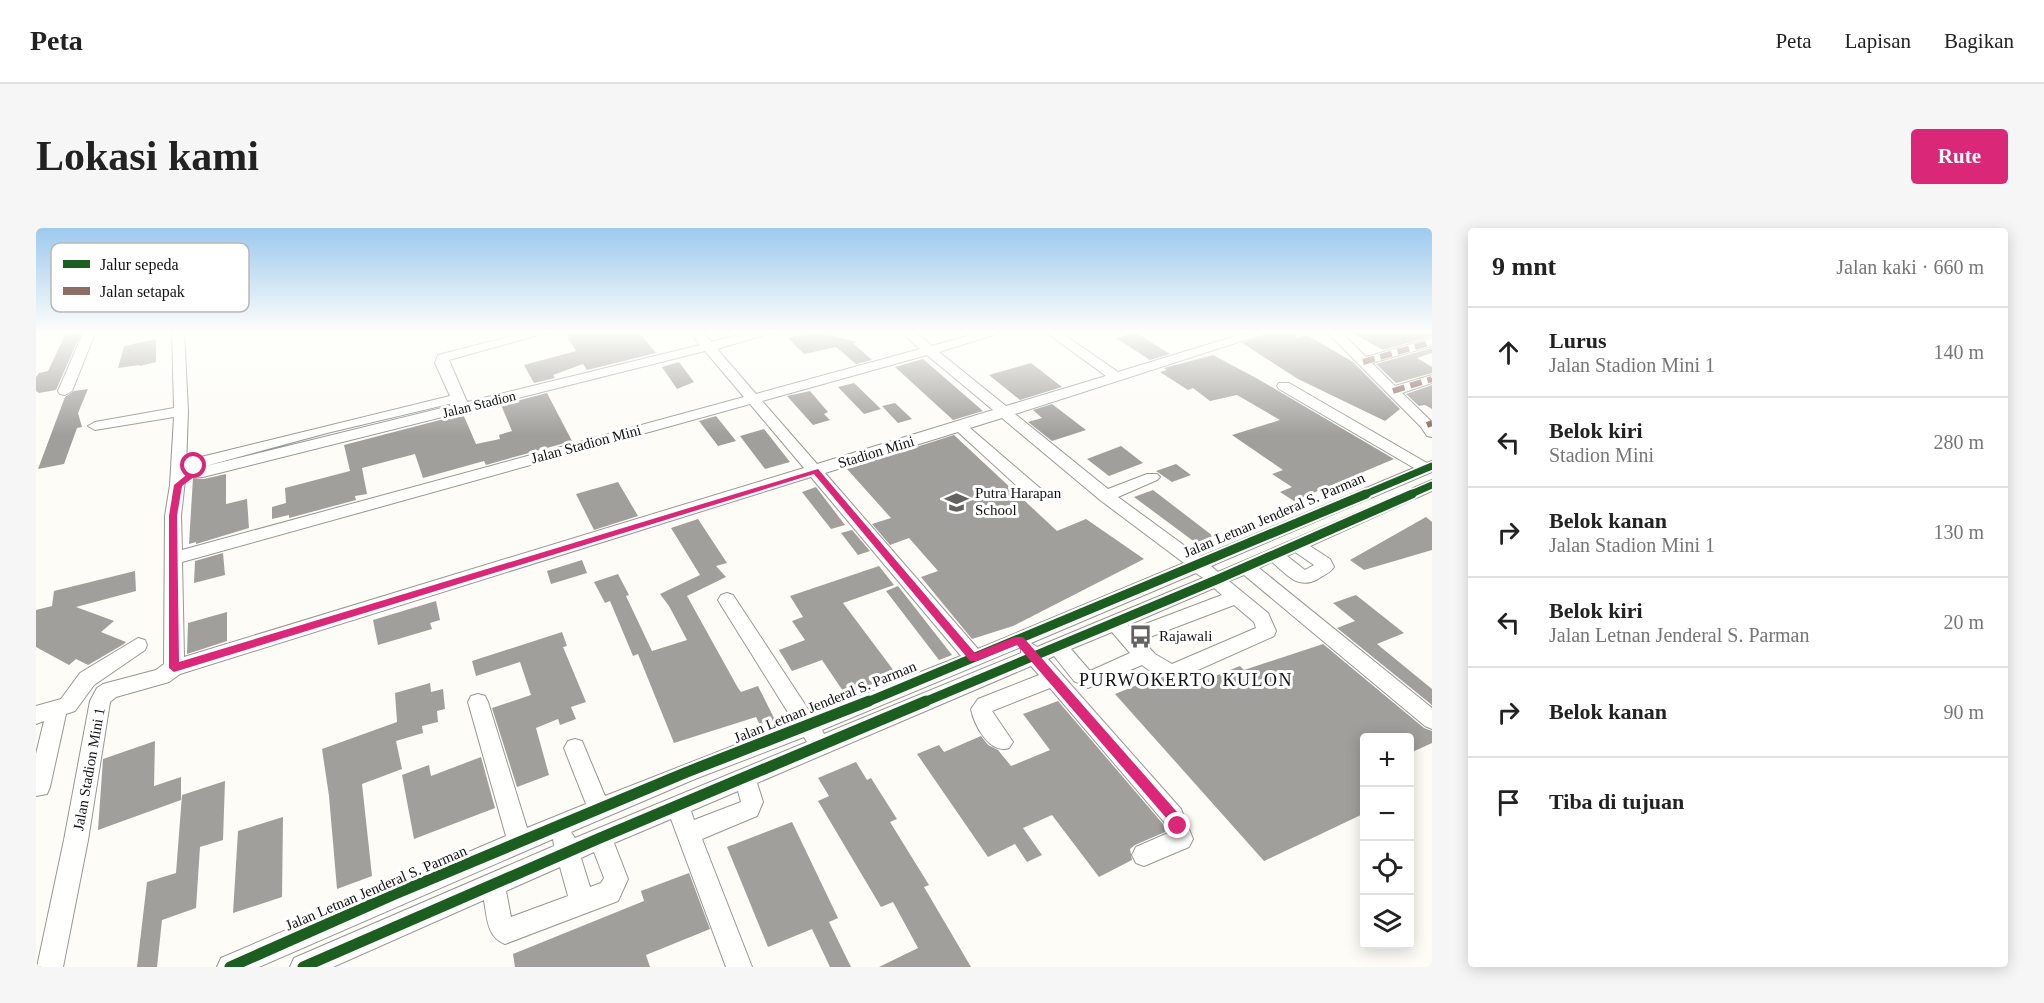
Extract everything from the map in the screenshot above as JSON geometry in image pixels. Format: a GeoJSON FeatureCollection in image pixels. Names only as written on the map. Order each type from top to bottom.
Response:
{"type":"FeatureCollection","features":[{"type":"Feature","properties":{"kind":"street"},"geometry":{"type":"LineString","coordinates":[[64,391],[75,365]]}},
{"type":"Feature","properties":{"kind":"street"},"geometry":{"type":"LineString","coordinates":[[174,668],[172,559],[173,516],[178,485],[182,411],[180,365]]}},
{"type":"Feature","properties":{"kind":"street"},"geometry":{"type":"LineString","coordinates":[[443,365],[461,403]]}},
{"type":"Feature","properties":{"kind":"street","name":"Jalan Stadion"},"geometry":{"type":"LineString","coordinates":[[178,485],[195,473],[326,435],[624,365]]}},
{"type":"Feature","properties":{"kind":"street"},"geometry":{"type":"LineString","coordinates":[[725,365],[968,651]]}},
{"type":"Feature","properties":{"kind":"street","name":"Jalan Stadion Mini"},"geometry":{"type":"LineString","coordinates":[[172,559],[875,365]]}},
{"type":"Feature","properties":{"kind":"street"},"geometry":{"type":"LineString","coordinates":[[948,365],[1106,496],[1197,564],[1262,618],[1268,631],[1173,672],[1159,669],[1115,623]]}},
{"type":"Feature","properties":{"kind":"street"},"geometry":{"type":"LineString","coordinates":[[1099,365],[1117,378]]}},
{"type":"Feature","properties":{"kind":"street","name":"Stadion Mini"},"geometry":{"type":"LineString","coordinates":[[174,668],[1158,365]]}},
{"type":"Feature","properties":{"kind":"street"},"geometry":{"type":"LineString","coordinates":[[1367,365],[1430,427]]}},
{"type":"Feature","properties":{"kind":"street"},"geometry":{"type":"LineString","coordinates":[[1393,391],[1432,379]]}},
{"type":"Feature","properties":{"kind":"street"},"geometry":{"type":"LineString","coordinates":[[303,967],[600,838],[996,674],[1274,555],[1360,517],[1430,473],[1284,386]]}},
{"type":"Feature","properties":{"kind":"street"},"geometry":{"type":"LineString","coordinates":[[95,426],[182,411]]}},
{"type":"Feature","properties":{"kind":"street"},"geometry":{"type":"LineString","coordinates":[[961,427],[1035,493]]}},
{"type":"Feature","properties":{"kind":"street","name":"Jalan Letnan Jenderal S. Parman"},"geometry":{"type":"LineString","coordinates":[[231,967],[396,894],[687,772],[809,726],[968,651],[1019,640],[1340,504],[1430,473]]}},
{"type":"Feature","properties":{"kind":"street"},"geometry":{"type":"LineString","coordinates":[[1106,496],[1152,477]]}},
{"type":"Feature","properties":{"kind":"street"},"geometry":{"type":"LineString","coordinates":[[1340,504],[1360,517]]}},
{"type":"Feature","properties":{"kind":"street"},"geometry":{"type":"LineString","coordinates":[[1274,555],[1305,578],[1325,567],[1324,563],[1296,544]]}},
{"type":"Feature","properties":{"kind":"street"},"geometry":{"type":"LineString","coordinates":[[1245,566],[1432,720]]}},
{"type":"Feature","properties":{"kind":"street"},"geometry":{"type":"LineString","coordinates":[[1148,584],[1183,616]]}},
{"type":"Feature","properties":{"kind":"street"},"geometry":{"type":"LineString","coordinates":[[1130,637],[1236,597]]}},
{"type":"Feature","properties":{"kind":"street"},"geometry":{"type":"LineString","coordinates":[[727,600],[821,746]]}},
{"type":"Feature","properties":{"kind":"street"},"geometry":{"type":"LineString","coordinates":[[1019,640],[1173,816],[1178,826],[1180,839],[1144,855]]}},
{"type":"Feature","properties":{"kind":"street"},"geometry":{"type":"LineString","coordinates":[[39,787],[63,706],[87,678],[138,645]]}},
{"type":"Feature","properties":{"kind":"street"},"geometry":{"type":"LineString","coordinates":[[1058,647],[1081,675],[1088,680],[1145,655]]}},
{"type":"Feature","properties":{"kind":"street","name":"Jalan Stadion Mini 1"},"geometry":{"type":"LineString","coordinates":[[50,967],[76,840],[100,702],[104,694],[110,690],[168,674],[174,668]]}},
{"type":"Feature","properties":{"kind":"street"},"geometry":{"type":"LineString","coordinates":[[996,674],[1011,695]]}},
{"type":"Feature","properties":{"kind":"street"},"geometry":{"type":"LineString","coordinates":[[1002,742],[987,725],[981,709],[985,705],[1054,678]]}},
{"type":"Feature","properties":{"kind":"street"},"geometry":{"type":"LineString","coordinates":[[36,715],[104,694]]}},
{"type":"Feature","properties":{"kind":"street"},"geometry":{"type":"LineString","coordinates":[[478,702],[520,843]]}},
{"type":"Feature","properties":{"kind":"street"},"geometry":{"type":"LineString","coordinates":[[574,748],[599,809]]}},
{"type":"Feature","properties":{"kind":"street"},"geometry":{"type":"LineString","coordinates":[[688,834],[748,809],[752,805],[743,779]]}},
{"type":"Feature","properties":{"kind":"street"},"geometry":{"type":"LineString","coordinates":[[678,807],[739,967]]}},
{"type":"Feature","properties":{"kind":"street"},"geometry":{"type":"LineString","coordinates":[[560,827],[582,902]]}},
{"type":"Feature","properties":{"kind":"street"},"geometry":{"type":"LineString","coordinates":[[493,884],[501,927],[505,932],[609,892],[616,879],[600,838]]}},
{"type":"Feature","properties":{"kind":"street"},"geometry":{"type":"LineString","coordinates":[[396,894],[402,924]]}},
{"type":"Feature","properties":{"kind":"building"},"geometry":{"type":"Polygon","coordinates":[[[51,365],[67,365],[56,390],[39,393],[36,391],[36,377],[39,373],[48,371],[51,365]]]}},
{"type":"Feature","properties":{"kind":"building"},"geometry":{"type":"Polygon","coordinates":[[[524,365],[579,365],[553,375],[555,378],[534,383],[524,365]]]}},
{"type":"Feature","properties":{"kind":"building"},"geometry":{"type":"Polygon","coordinates":[[[584,365],[605,365],[587,370],[584,365]]]}},
{"type":"Feature","properties":{"kind":"building"},"geometry":{"type":"Polygon","coordinates":[[[682,365],[694,382],[677,389],[662,367],[682,365]]]}},
{"type":"Feature","properties":{"kind":"building"},"geometry":{"type":"Polygon","coordinates":[[[930,365],[983,411],[953,420],[895,367],[930,365]]]}},
{"type":"Feature","properties":{"kind":"building"},"geometry":{"type":"Polygon","coordinates":[[[1022,365],[1034,365],[1062,387],[1020,400],[989,375],[1022,365]]]}},
{"type":"Feature","properties":{"kind":"building"},"geometry":{"type":"Polygon","coordinates":[[[1173,365],[1233,365],[1394,459],[1294,501],[1280,492],[1292,487],[1272,474],[1283,470],[1232,435],[1280,420],[1237,395],[1210,401],[1193,388],[1188,390],[1160,372],[1167,370],[1164,368],[1173,365]]]}},
{"type":"Feature","properties":{"kind":"building"},"geometry":{"type":"Polygon","coordinates":[[[1277,365],[1356,365],[1400,409],[1385,421],[1298,379],[1277,365]]]}},
{"type":"Feature","properties":{"kind":"building"},"geometry":{"type":"Polygon","coordinates":[[[1378,365],[1432,367],[1432,373],[1396,383],[1378,365]]]}},
{"type":"Feature","properties":{"kind":"building"},"geometry":{"type":"Polygon","coordinates":[[[854,383],[881,409],[864,414],[838,387],[854,383]]]}},
{"type":"Feature","properties":{"kind":"building"},"geometry":{"type":"Polygon","coordinates":[[[1432,385],[1432,409],[1425,405],[1419,406],[1406,394],[1432,385]]]}},
{"type":"Feature","properties":{"kind":"building"},"geometry":{"type":"Polygon","coordinates":[[[88,389],[78,413],[82,427],[77,428],[64,464],[38,469],[65,397],[74,391],[88,389]]]}},
{"type":"Feature","properties":{"kind":"building"},"geometry":{"type":"Polygon","coordinates":[[[810,391],[828,412],[824,414],[830,420],[813,425],[787,396],[810,391]]]}},
{"type":"Feature","properties":{"kind":"building"},"geometry":{"type":"Polygon","coordinates":[[[547,393],[572,441],[486,465],[484,461],[423,478],[415,454],[362,468],[367,494],[355,496],[356,500],[289,518],[289,515],[272,519],[272,507],[286,503],[285,488],[350,471],[344,445],[463,414],[476,444],[500,439],[499,435],[512,431],[501,405],[547,393]]]}},
{"type":"Feature","properties":{"kind":"building"},"geometry":{"type":"Polygon","coordinates":[[[895,403],[912,419],[898,423],[882,406],[895,403]]]}},
{"type":"Feature","properties":{"kind":"building"},"geometry":{"type":"Polygon","coordinates":[[[1052,404],[1086,430],[1052,441],[1028,422],[1042,418],[1033,410],[1052,404]]]}},
{"type":"Feature","properties":{"kind":"building"},"geometry":{"type":"Polygon","coordinates":[[[716,416],[736,441],[718,446],[699,421],[716,416]]]}},
{"type":"Feature","properties":{"kind":"building"},"geometry":{"type":"Polygon","coordinates":[[[764,429],[790,462],[765,469],[740,436],[764,429]]]}},
{"type":"Feature","properties":{"kind":"building"},"geometry":{"type":"Polygon","coordinates":[[[954,435],[1057,531],[1086,519],[1144,559],[1013,626],[972,639],[921,577],[938,571],[909,538],[890,545],[872,524],[891,518],[847,469],[954,435]]]}},
{"type":"Feature","properties":{"kind":"building"},"geometry":{"type":"Polygon","coordinates":[[[1121,446],[1143,463],[1109,476],[1087,459],[1121,446]]]}},
{"type":"Feature","properties":{"kind":"building"},"geometry":{"type":"Polygon","coordinates":[[[1176,464],[1191,475],[1172,482],[1156,471],[1176,464]]]}},
{"type":"Feature","properties":{"kind":"building"},"geometry":{"type":"Polygon","coordinates":[[[226,474],[226,504],[247,499],[249,528],[196,544],[196,542],[189,544],[193,478],[204,479],[226,474]]]}},
{"type":"Feature","properties":{"kind":"building"},"geometry":{"type":"Polygon","coordinates":[[[618,482],[638,516],[594,530],[576,494],[618,482]]]}},
{"type":"Feature","properties":{"kind":"building"},"geometry":{"type":"Polygon","coordinates":[[[816,487],[845,525],[831,529],[802,492],[816,487]]]}},
{"type":"Feature","properties":{"kind":"building"},"geometry":{"type":"Polygon","coordinates":[[[1153,490],[1213,536],[1196,543],[1134,497],[1153,490]]]}},
{"type":"Feature","properties":{"kind":"building"},"geometry":{"type":"Polygon","coordinates":[[[1426,517],[1432,522],[1432,550],[1364,570],[1350,560],[1426,517]]]}},
{"type":"Feature","properties":{"kind":"building"},"geometry":{"type":"Polygon","coordinates":[[[698,519],[727,563],[716,566],[726,577],[687,596],[738,688],[741,692],[758,686],[775,720],[760,725],[756,717],[674,743],[638,654],[633,656],[610,601],[605,603],[594,582],[618,574],[652,651],[687,640],[660,594],[700,575],[671,528],[698,519]]]}},
{"type":"Feature","properties":{"kind":"building"},"geometry":{"type":"Polygon","coordinates":[[[852,530],[870,551],[858,555],[841,533],[852,530]]]}},
{"type":"Feature","properties":{"kind":"building"},"geometry":{"type":"Polygon","coordinates":[[[223,553],[225,575],[194,583],[195,561],[223,553]]]}},
{"type":"Feature","properties":{"kind":"building"},"geometry":{"type":"Polygon","coordinates":[[[582,560],[587,573],[551,584],[547,571],[582,560]]]}},
{"type":"Feature","properties":{"kind":"building"},"geometry":{"type":"Polygon","coordinates":[[[879,566],[894,585],[843,603],[897,675],[845,694],[822,660],[792,671],[779,650],[805,640],[792,621],[803,617],[790,596],[879,566]]]}},
{"type":"Feature","properties":{"kind":"building"},"geometry":{"type":"Polygon","coordinates":[[[135,571],[136,591],[76,607],[114,621],[101,632],[126,642],[124,644],[88,665],[76,659],[69,665],[36,647],[36,610],[52,606],[54,591],[135,571]]]}},
{"type":"Feature","properties":{"kind":"building"},"geometry":{"type":"Polygon","coordinates":[[[898,586],[952,655],[939,660],[886,591],[898,586]]]}},
{"type":"Feature","properties":{"kind":"building"},"geometry":{"type":"Polygon","coordinates":[[[1356,595],[1404,633],[1377,644],[1432,689],[1432,705],[1337,628],[1355,621],[1333,603],[1356,595]]]}},
{"type":"Feature","properties":{"kind":"building"},"geometry":{"type":"Polygon","coordinates":[[[436,601],[440,620],[430,623],[432,629],[378,645],[373,620],[436,601]]]}},
{"type":"Feature","properties":{"kind":"building"},"geometry":{"type":"Polygon","coordinates":[[[227,612],[227,641],[187,654],[188,623],[227,612]]]}},
{"type":"Feature","properties":{"kind":"building"},"geometry":{"type":"Polygon","coordinates":[[[562,632],[567,646],[563,647],[586,702],[571,707],[576,719],[560,725],[558,719],[536,728],[549,775],[517,787],[492,708],[531,695],[520,662],[476,676],[472,661],[562,632]]]}},
{"type":"Feature","properties":{"kind":"building"},"geometry":{"type":"Polygon","coordinates":[[[1323,644],[1424,728],[1432,731],[1432,743],[1414,751],[1414,733],[1360,733],[1360,815],[1264,861],[1115,694],[1157,677],[1175,681],[1183,689],[1240,666],[1244,670],[1323,644]]]}},
{"type":"Feature","properties":{"kind":"building"},"geometry":{"type":"Polygon","coordinates":[[[430,683],[431,692],[443,689],[445,709],[437,711],[438,722],[422,726],[423,733],[396,741],[402,769],[362,784],[372,876],[337,889],[329,796],[322,749],[397,722],[395,693],[430,683]]]}},
{"type":"Feature","properties":{"kind":"building"},"geometry":{"type":"Polygon","coordinates":[[[1058,701],[1163,824],[1165,832],[1135,845],[1130,849],[1132,860],[1099,877],[1052,815],[1023,828],[1042,855],[1027,862],[1015,844],[988,857],[917,754],[939,745],[944,752],[981,736],[988,745],[998,750],[1011,766],[1050,750],[1023,714],[1058,701]]]}},
{"type":"Feature","properties":{"kind":"building"},"geometry":{"type":"Polygon","coordinates":[[[155,741],[154,786],[181,777],[181,800],[98,830],[103,759],[155,741]]]}},
{"type":"Feature","properties":{"kind":"building"},"geometry":{"type":"Polygon","coordinates":[[[481,757],[495,808],[414,839],[402,775],[429,765],[431,776],[481,757]]]}},
{"type":"Feature","properties":{"kind":"building"},"geometry":{"type":"Polygon","coordinates":[[[856,762],[867,780],[871,778],[897,819],[890,822],[929,885],[924,887],[971,967],[879,967],[918,948],[893,902],[881,907],[818,801],[829,796],[818,778],[856,762]]]}},
{"type":"Feature","properties":{"kind":"building"},"geometry":{"type":"Polygon","coordinates":[[[225,781],[223,840],[200,847],[196,908],[162,920],[157,967],[137,967],[147,882],[176,873],[182,795],[225,781]]]}},
{"type":"Feature","properties":{"kind":"building"},"geometry":{"type":"Polygon","coordinates":[[[283,817],[282,897],[233,913],[238,831],[283,817]]]}},
{"type":"Feature","properties":{"kind":"building"},"geometry":{"type":"Polygon","coordinates":[[[792,822],[838,918],[829,922],[851,967],[830,967],[812,929],[768,947],[727,847],[792,822]]]}},
{"type":"Feature","properties":{"kind":"building"},"geometry":{"type":"Polygon","coordinates":[[[689,873],[710,929],[646,955],[650,967],[515,967],[513,954],[644,901],[641,891],[689,873]]]}},
{"type":"Feature","properties":{"kind":"marked path"},"geometry":{"type":"LineString","coordinates":[[1393,391],[1432,379]]}},
{"type":"Feature","properties":{"kind":"marked path"},"geometry":{"type":"LineString","coordinates":[[1427,425],[1432,423]]}},
{"type":"Feature","properties":{"kind":"cycle path"},"geometry":{"type":"LineString","coordinates":[[230,967],[395,894],[687,772],[809,726],[1019,640],[1432,466]]}},
{"type":"Feature","properties":{"kind":"cycle path"},"geometry":{"type":"LineString","coordinates":[[303,967],[600,838],[1216,580],[1432,485]]}},
{"type":"Feature","properties":{"kind":"place","name":"Putra Harapan School"},"geometry":{"type":"Point","coordinates":[957,502]}},
{"type":"Feature","properties":{"kind":"place","name":"Rajawali"},"geometry":{"type":"Point","coordinates":[1141,636]}},
{"type":"Feature","properties":{"kind":"district","name":"PURWOKERTO KULON"},"geometry":{"type":"Point","coordinates":[1186,680]}},
{"type":"Feature","properties":{"kind":"route"},"geometry":{"type":"LineString","coordinates":[[194,466],[195,473],[178,485],[173,516],[174,668],[815,471],[974,658],[1019,640],[1173,816],[1178,826]]}}]}
